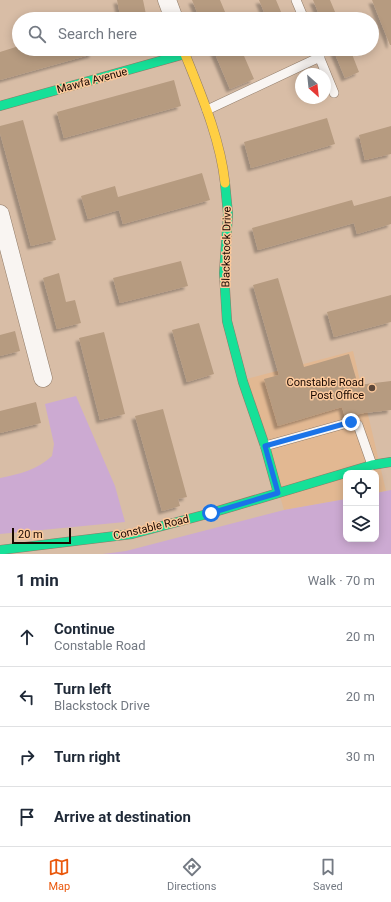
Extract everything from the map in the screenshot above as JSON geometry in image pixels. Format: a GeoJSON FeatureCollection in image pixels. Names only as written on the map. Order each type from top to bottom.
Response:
{"type":"FeatureCollection","features":[{"type":"Feature","properties":{"kind":"street"},"geometry":{"type":"LineString","coordinates":[[167,0],[171,12]]}},
{"type":"Feature","properties":{"kind":"street","name":"Mawfa Avenue"},"geometry":{"type":"LineString","coordinates":[[0,106],[170,56]]}},
{"type":"Feature","properties":{"kind":"street","name":"Blackstock Drive"},"geometry":{"type":"LineString","coordinates":[[186,56],[207,110],[223,165],[228,214],[224,273],[227,321],[243,382],[265,446],[278,493]]}},
{"type":"Feature","properties":{"kind":"street"},"geometry":{"type":"LineString","coordinates":[[0,214],[43,378]]}},
{"type":"Feature","properties":{"kind":"street","name":"Constable Road"},"geometry":{"type":"LineString","coordinates":[[0,550],[132,534],[211,513],[372,465],[391,462]]}},
{"type":"Feature","properties":{"kind":"lane"},"geometry":{"type":"LineString","coordinates":[[296,0],[301,12]]}},
{"type":"Feature","properties":{"kind":"lane"},"geometry":{"type":"LineString","coordinates":[[207,110],[312,56]]}},
{"type":"Feature","properties":{"kind":"lane"},"geometry":{"type":"LineString","coordinates":[[319,56],[334,93]]}},
{"type":"Feature","properties":{"kind":"lane"},"geometry":{"type":"LineString","coordinates":[[265,446],[351,422],[358,425],[372,465]]}},
{"type":"Feature","properties":{"kind":"shaded area"},"geometry":{"type":"Polygon","coordinates":[[[353,351],[386,491],[379,492],[379,470],[343,470],[343,500],[284,510],[246,379],[353,351]]]}},
{"type":"Feature","properties":{"kind":"shaded area"},"geometry":{"type":"Polygon","coordinates":[[[76,396],[115,486],[125,522],[0,534],[0,478],[28,471],[40,465],[52,456],[54,444],[45,404],[76,396]]]}},
{"type":"Feature","properties":{"kind":"shaded area"},"geometry":{"type":"Polygon","coordinates":[[[391,490],[391,554],[103,554],[126,551],[284,510],[343,500],[343,542],[379,542],[379,492],[391,490]]]}},
{"type":"Feature","properties":{"kind":"building"},"geometry":{"type":"Polygon","coordinates":[[[117,0],[143,0],[146,12],[120,12],[117,0]]]}},
{"type":"Feature","properties":{"kind":"building"},"geometry":{"type":"Polygon","coordinates":[[[192,0],[220,0],[225,12],[197,12],[192,0]]]}},
{"type":"Feature","properties":{"kind":"building"},"geometry":{"type":"Polygon","coordinates":[[[259,0],[276,0],[281,12],[264,12],[259,0]]]}},
{"type":"Feature","properties":{"kind":"building"},"geometry":{"type":"Polygon","coordinates":[[[313,0],[330,0],[335,12],[318,12],[313,0]]]}},
{"type":"Feature","properties":{"kind":"building"},"geometry":{"type":"Polygon","coordinates":[[[372,0],[391,0],[391,45],[379,18],[379,12],[377,12],[372,0]]]}},
{"type":"Feature","properties":{"kind":"building"},"geometry":{"type":"Polygon","coordinates":[[[12,48],[12,56],[86,56],[0,80],[0,52],[12,48]]]}},
{"type":"Feature","properties":{"kind":"building"},"geometry":{"type":"Polygon","coordinates":[[[216,56],[244,56],[254,79],[230,89],[216,56]]]}},
{"type":"Feature","properties":{"kind":"building"},"geometry":{"type":"Polygon","coordinates":[[[336,56],[353,56],[359,72],[345,78],[336,56]]]}},
{"type":"Feature","properties":{"kind":"building"},"geometry":{"type":"Polygon","coordinates":[[[174,80],[181,106],[64,138],[57,112],[174,80]]]}},
{"type":"Feature","properties":{"kind":"building"},"geometry":{"type":"Polygon","coordinates":[[[327,118],[335,144],[251,168],[244,142],[327,118]]]}},
{"type":"Feature","properties":{"kind":"building"},"geometry":{"type":"Polygon","coordinates":[[[23,120],[56,240],[31,246],[0,133],[0,126],[23,120]]]}},
{"type":"Feature","properties":{"kind":"building"},"geometry":{"type":"Polygon","coordinates":[[[391,126],[391,154],[365,160],[359,135],[391,126]]]}},
{"type":"Feature","properties":{"kind":"building"},"geometry":{"type":"Polygon","coordinates":[[[202,173],[210,200],[123,224],[119,210],[88,219],[81,196],[115,186],[118,197],[202,173]]]}},
{"type":"Feature","properties":{"kind":"building"},"geometry":{"type":"Polygon","coordinates":[[[391,196],[391,224],[357,234],[354,223],[258,250],[252,228],[352,200],[354,206],[391,196]]]}},
{"type":"Feature","properties":{"kind":"building"},"geometry":{"type":"Polygon","coordinates":[[[181,261],[188,286],[120,303],[113,278],[181,261]]]}},
{"type":"Feature","properties":{"kind":"building"},"geometry":{"type":"Polygon","coordinates":[[[59,273],[66,302],[75,300],[81,323],[57,329],[43,278],[59,273]]]}},
{"type":"Feature","properties":{"kind":"building"},"geometry":{"type":"Polygon","coordinates":[[[278,278],[304,367],[349,354],[358,385],[391,381],[391,410],[345,417],[342,407],[278,426],[264,379],[279,375],[253,285],[278,278]]]}},
{"type":"Feature","properties":{"kind":"building"},"geometry":{"type":"Polygon","coordinates":[[[391,295],[391,322],[334,337],[327,312],[391,295]]]}},
{"type":"Feature","properties":{"kind":"building"},"geometry":{"type":"Polygon","coordinates":[[[199,323],[214,374],[187,382],[172,330],[199,323]]]}},
{"type":"Feature","properties":{"kind":"building"},"geometry":{"type":"Polygon","coordinates":[[[15,331],[20,351],[0,356],[0,335],[15,331]]]}},
{"type":"Feature","properties":{"kind":"building"},"geometry":{"type":"Polygon","coordinates":[[[104,332],[125,414],[100,420],[79,338],[104,332]]]}},
{"type":"Feature","properties":{"kind":"building"},"geometry":{"type":"Polygon","coordinates":[[[36,402],[41,423],[0,433],[0,411],[36,402]]]}},
{"type":"Feature","properties":{"kind":"building"},"geometry":{"type":"Polygon","coordinates":[[[163,409],[187,497],[178,499],[180,506],[162,511],[135,416],[163,409]]]}},
{"type":"Feature","properties":{"kind":"traffic: fast"},"geometry":{"type":"LineString","coordinates":[[0,106],[178,56]]}},
{"type":"Feature","properties":{"kind":"traffic: fast"},"geometry":{"type":"LineString","coordinates":[[225,183],[228,214],[224,273],[227,321],[243,382],[265,446],[278,493]]}},
{"type":"Feature","properties":{"kind":"traffic: fast"},"geometry":{"type":"LineString","coordinates":[[0,550],[132,534],[211,513],[372,465],[391,462]]}},
{"type":"Feature","properties":{"kind":"traffic: slow"},"geometry":{"type":"LineString","coordinates":[[186,56],[214,132],[219,149],[225,183]]}},
{"type":"Feature","properties":{"kind":"place","name":"Constable Road Post Office"},"geometry":{"type":"Point","coordinates":[372,388]}},
{"type":"Feature","properties":{"kind":"route"},"geometry":{"type":"LineString","coordinates":[[211,513],[278,493],[265,446],[351,422]]}}]}
